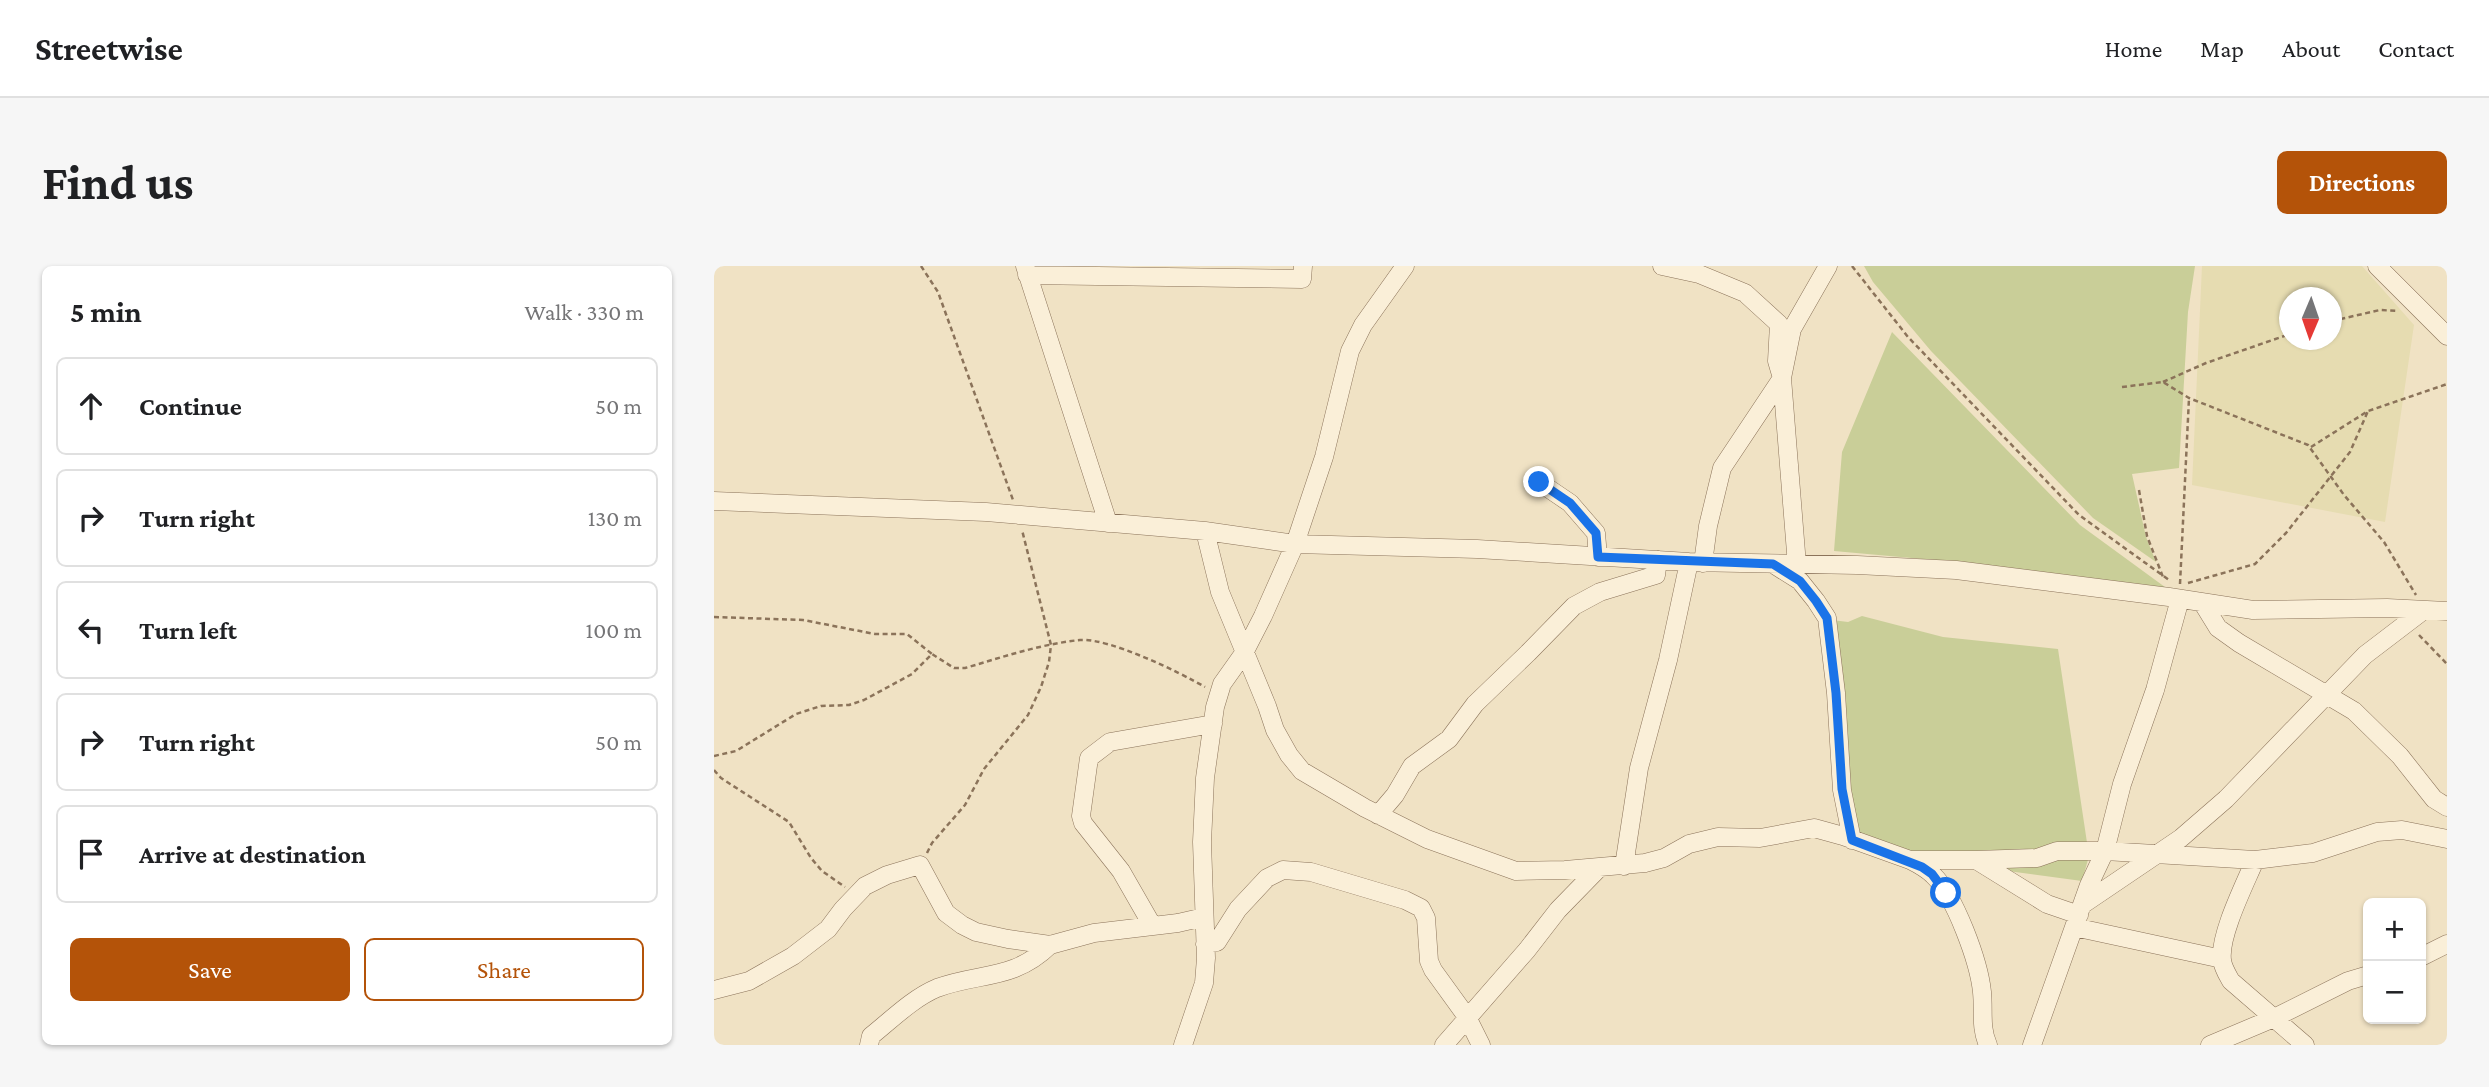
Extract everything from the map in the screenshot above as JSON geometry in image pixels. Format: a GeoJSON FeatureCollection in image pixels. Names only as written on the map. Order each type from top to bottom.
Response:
{"type":"FeatureCollection","features":[{"type":"Feature","properties":{"kind":"street"},"geometry":{"type":"LineString","coordinates":[[1108,523],[1026,270],[1302,279],[1303,266]]}},
{"type":"Feature","properties":{"kind":"street"},"geometry":{"type":"LineString","coordinates":[[1183,1045],[1204,983],[1205,778],[1222,684],[1244,653],[1295,544],[1324,457],[1350,351],[1363,325],[1405,266]]}},
{"type":"Feature","properties":{"kind":"street"},"geometry":{"type":"LineString","coordinates":[[1662,266],[1699,274],[1745,293],[1779,324],[1777,361],[1782,378],[1797,565]]}},
{"type":"Feature","properties":{"kind":"street"},"geometry":{"type":"LineString","coordinates":[[1625,866],[1640,768],[1722,468],[1782,378],[1793,329],[1828,266]]}},
{"type":"Feature","properties":{"kind":"street"},"geometry":{"type":"LineString","coordinates":[[2377,266],[2447,336]]}},
{"type":"Feature","properties":{"kind":"street"},"geometry":{"type":"LineString","coordinates":[[1539,482],[1570,503],[1596,533],[1598,557]]}},
{"type":"Feature","properties":{"kind":"street"},"geometry":{"type":"LineString","coordinates":[[714,501],[1018,515],[1205,531],[1295,544],[1478,550],[1696,563],[1956,570],[2180,592],[2202,602],[2253,610],[2387,608],[2447,611]]}},
{"type":"Feature","properties":{"kind":"street"},"geometry":{"type":"LineString","coordinates":[[1205,531],[1220,592],[1275,730],[1302,771],[1378,815],[1427,839],[1516,872],[1625,866],[1664,858],[1689,844],[1718,837],[1760,838],[1814,828],[1910,860],[1932,874],[1940,883],[1970,943],[1979,968],[1983,1033],[1988,1045]]}},
{"type":"Feature","properties":{"kind":"street"},"geometry":{"type":"LineString","coordinates":[[1378,815],[1395,795],[1412,766],[1449,739],[1475,704],[1574,606],[1600,592],[1656,575],[1658,560]]}},
{"type":"Feature","properties":{"kind":"street"},"geometry":{"type":"LineString","coordinates":[[1773,564],[1800,581],[1827,618],[1836,693],[1842,789],[1852,840]]}},
{"type":"Feature","properties":{"kind":"street"},"geometry":{"type":"LineString","coordinates":[[2032,1045],[2078,916],[2105,851],[2122,784],[2155,690],[2180,592]]}},
{"type":"Feature","properties":{"kind":"street"},"geometry":{"type":"LineString","coordinates":[[2202,602],[2218,628],[2228,636],[2354,711],[2400,756],[2428,792],[2447,807]]}},
{"type":"Feature","properties":{"kind":"street"},"geometry":{"type":"LineString","coordinates":[[2078,916],[2182,838],[2226,799],[2365,655],[2424,610]]}},
{"type":"Feature","properties":{"kind":"street"},"geometry":{"type":"LineString","coordinates":[[1152,925],[1121,871],[1083,822],[1081,816],[1089,758],[1110,742],[1213,724]]}},
{"type":"Feature","properties":{"kind":"street"},"geometry":{"type":"LineString","coordinates":[[1910,860],[2037,858],[2057,851],[2159,853],[2255,860],[2313,853],[2357,838],[2389,831],[2417,832],[2447,839]]}},
{"type":"Feature","properties":{"kind":"street"},"geometry":{"type":"LineString","coordinates":[[1976,860],[2047,904],[2078,916],[2222,959]]}},
{"type":"Feature","properties":{"kind":"street"},"geometry":{"type":"LineString","coordinates":[[2255,860],[2239,896],[2222,947],[2224,969],[2231,981],[2305,1045]]}},
{"type":"Feature","properties":{"kind":"street"},"geometry":{"type":"LineString","coordinates":[[714,990],[749,981],[793,956],[828,929],[864,886],[887,875],[920,865],[946,913],[962,925],[1007,939],[1050,944],[1094,933],[1204,917]]}},
{"type":"Feature","properties":{"kind":"street"},"geometry":{"type":"LineString","coordinates":[[1444,1045],[1527,950],[1558,910],[1599,868]]}},
{"type":"Feature","properties":{"kind":"street"},"geometry":{"type":"LineString","coordinates":[[1205,944],[1217,942],[1238,909],[1267,878],[1283,870],[1311,872],[1380,892],[1421,908],[1426,918],[1429,961],[1467,1017],[1480,1045]]}},
{"type":"Feature","properties":{"kind":"street"},"geometry":{"type":"LineString","coordinates":[[869,1045],[872,1036],[930,991],[1023,966],[1037,958],[1050,944]]}},
{"type":"Feature","properties":{"kind":"street"},"geometry":{"type":"LineString","coordinates":[[2426,954],[2447,944]]}},
{"type":"Feature","properties":{"kind":"street"},"geometry":{"type":"LineString","coordinates":[[2210,1045],[2363,976]]}},
{"type":"Feature","properties":{"kind":"path"},"geometry":{"type":"LineString","coordinates":[[920,865],[932,843],[965,806],[984,769],[1028,715],[1041,687],[1051,645],[1018,515],[938,292],[922,266]]}},
{"type":"Feature","properties":{"kind":"path"},"geometry":{"type":"LineString","coordinates":[[1852,266],[1908,337],[2079,515],[2180,592]]}},
{"type":"Feature","properties":{"kind":"path"},"geometry":{"type":"LineString","coordinates":[[2342,319],[2380,310],[2402,311]]}},
{"type":"Feature","properties":{"kind":"path"},"geometry":{"type":"LineString","coordinates":[[2122,387],[2163,382],[2206,363],[2279,338]]}},
{"type":"Feature","properties":{"kind":"path"},"geometry":{"type":"LineString","coordinates":[[2163,382],[2189,398],[2311,447],[2344,495],[2384,542],[2424,610]]}},
{"type":"Feature","properties":{"kind":"path"},"geometry":{"type":"LineString","coordinates":[[2311,447],[2368,411],[2447,384]]}},
{"type":"Feature","properties":{"kind":"path"},"geometry":{"type":"LineString","coordinates":[[2180,592],[2189,398]]}},
{"type":"Feature","properties":{"kind":"path"},"geometry":{"type":"LineString","coordinates":[[2180,592],[2255,564],[2286,533],[2350,452],[2368,411]]}},
{"type":"Feature","properties":{"kind":"path"},"geometry":{"type":"LineString","coordinates":[[2139,490],[2147,536],[2163,577]]}},
{"type":"Feature","properties":{"kind":"path"},"geometry":{"type":"LineString","coordinates":[[714,617],[803,620],[874,634],[907,634],[954,668],[965,668],[1051,645],[1081,640],[1095,641],[1175,670],[1219,695]]}},
{"type":"Feature","properties":{"kind":"path"},"geometry":{"type":"LineString","coordinates":[[714,756],[736,751],[796,714],[821,706],[849,705],[864,700],[912,674],[932,654]]}},
{"type":"Feature","properties":{"kind":"path"},"geometry":{"type":"LineString","coordinates":[[714,770],[721,778],[789,822],[822,871],[855,897]]}},
{"type":"Feature","properties":{"kind":"shaded area"},"geometry":{"type":"Polygon","coordinates":[[[2202,266],[2362,266],[2414,325],[2385,522],[2192,485],[2202,266]]]}},
{"type":"Feature","properties":{"kind":"green space"},"geometry":{"type":"Polygon","coordinates":[[[1864,266],[2195,266],[2188,312],[2179,468],[2132,474],[2146,537],[2156,562],[2093,518],[1931,351],[1873,282],[1864,266]]]}},
{"type":"Feature","properties":{"kind":"green space"},"geometry":{"type":"Polygon","coordinates":[[[1892,332],[2080,525],[2169,590],[1967,563],[1834,551],[1842,452],[1892,332]]]}},
{"type":"Feature","properties":{"kind":"green space"},"geometry":{"type":"Polygon","coordinates":[[[1862,616],[1943,637],[2058,649],[2089,856],[2082,881],[1911,858],[1848,836],[1824,619],[1848,622],[1862,616]]]}},
{"type":"Feature","properties":{"kind":"route"},"geometry":{"type":"LineString","coordinates":[[1539,482],[1570,503],[1596,533],[1598,557],[1773,564],[1800,581],[1827,618],[1836,693],[1842,789],[1852,840],[1910,860],[1932,874],[1946,893]]}}]}
